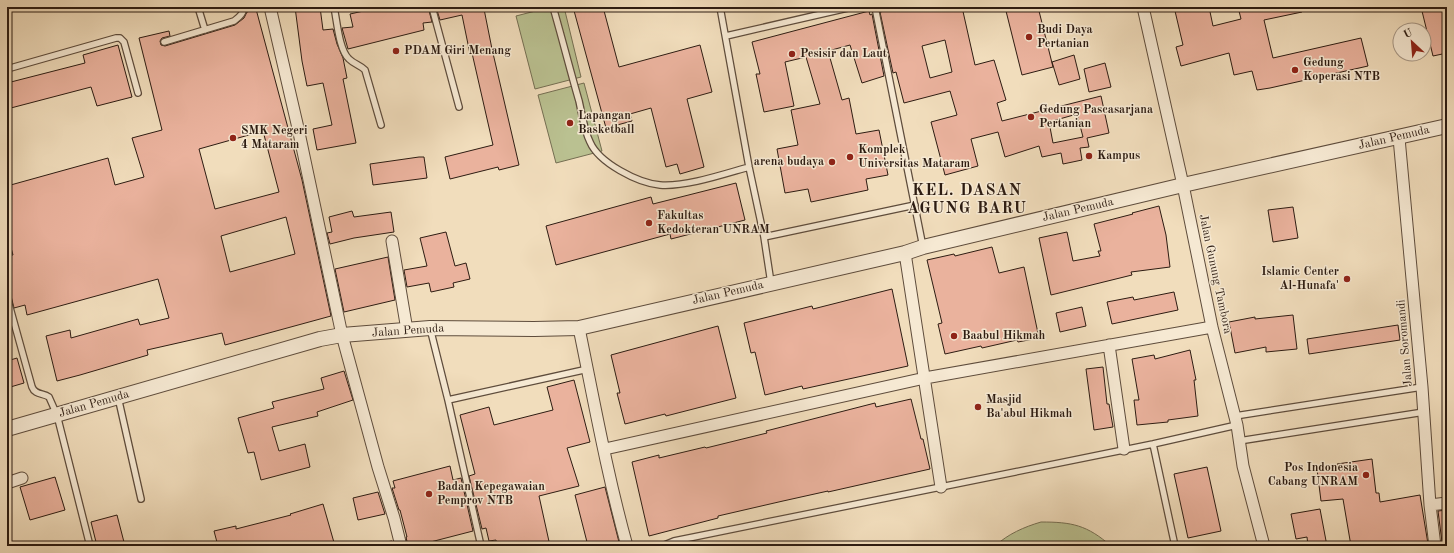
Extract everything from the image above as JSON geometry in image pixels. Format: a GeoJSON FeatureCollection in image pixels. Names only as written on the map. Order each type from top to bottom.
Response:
{"type":"FeatureCollection","features":[{"type":"Feature","properties":{"kind":"street"},"geometry":{"type":"LineString","coordinates":[[270,7],[298,128],[342,335],[401,546]]}},
{"type":"Feature","properties":{"kind":"street","name":"Jalan Gunung Tambora"},"geometry":{"type":"LineString","coordinates":[[1143,7],[1212,327],[1236,421],[1243,466],[1264,546]]}},
{"type":"Feature","properties":{"kind":"street","name":"Jalan Pemuda"},"geometry":{"type":"LineString","coordinates":[[7,429],[239,363],[293,346],[342,335],[430,328],[579,328],[906,253],[923,247],[1182,185],[1399,138],[1447,126]]}},
{"type":"Feature","properties":{"kind":"street","name":"Jalan Soromandi"},"geometry":{"type":"LineString","coordinates":[[1399,138],[1422,388],[1430,505],[1435,546]]}},
{"type":"Feature","properties":{"kind":"street"},"geometry":{"type":"LineString","coordinates":[[392,241],[408,330]]}},
{"type":"Feature","properties":{"kind":"street"},"geometry":{"type":"LineString","coordinates":[[906,253],[941,487]]}},
{"type":"Feature","properties":{"kind":"street"},"geometry":{"type":"LineString","coordinates":[[605,449],[925,378],[1212,327]]}},
{"type":"Feature","properties":{"kind":"street"},"geometry":{"type":"LineString","coordinates":[[579,328],[613,494],[627,546]]}},
{"type":"Feature","properties":{"kind":"street"},"geometry":{"type":"LineString","coordinates":[[1109,345],[1124,449]]}},
{"type":"Feature","properties":{"kind":"street"},"geometry":{"type":"LineString","coordinates":[[7,482],[22,478]]}},
{"type":"Feature","properties":{"kind":"street"},"geometry":{"type":"LineString","coordinates":[[1430,505],[1447,502]]}},
{"type":"Feature","properties":{"kind":"lane"},"geometry":{"type":"LineString","coordinates":[[198,7],[205,30]]}},
{"type":"Feature","properties":{"kind":"lane"},"geometry":{"type":"LineString","coordinates":[[164,42],[234,21],[241,16],[243,7]]}},
{"type":"Feature","properties":{"kind":"lane"},"geometry":{"type":"LineString","coordinates":[[334,7],[345,54],[350,61],[361,66],[365,70],[381,125]]}},
{"type":"Feature","properties":{"kind":"lane"},"geometry":{"type":"LineString","coordinates":[[432,7],[459,107]]}},
{"type":"Feature","properties":{"kind":"lane"},"geometry":{"type":"LineString","coordinates":[[553,7],[590,142],[605,160],[626,174],[660,185],[696,181],[749,167]]}},
{"type":"Feature","properties":{"kind":"lane"},"geometry":{"type":"LineString","coordinates":[[720,7],[749,167],[764,237],[771,283]]}},
{"type":"Feature","properties":{"kind":"lane"},"geometry":{"type":"LineString","coordinates":[[726,36],[852,7]]}},
{"type":"Feature","properties":{"kind":"lane"},"geometry":{"type":"LineString","coordinates":[[875,7],[923,247]]}},
{"type":"Feature","properties":{"kind":"lane"},"geometry":{"type":"LineString","coordinates":[[7,68],[120,38],[124,42],[138,93]]}},
{"type":"Feature","properties":{"kind":"lane"},"geometry":{"type":"LineString","coordinates":[[764,237],[915,205]]}},
{"type":"Feature","properties":{"kind":"lane"},"geometry":{"type":"LineString","coordinates":[[7,297],[32,387],[36,393],[49,398],[57,415],[90,546]]}},
{"type":"Feature","properties":{"kind":"lane"},"geometry":{"type":"LineString","coordinates":[[430,328],[481,546]]}},
{"type":"Feature","properties":{"kind":"lane"},"geometry":{"type":"LineString","coordinates":[[448,400],[588,369]]}},
{"type":"Feature","properties":{"kind":"lane"},"geometry":{"type":"LineString","coordinates":[[662,546],[674,541],[1153,444],[1236,421],[1422,388]]}},
{"type":"Feature","properties":{"kind":"lane"},"geometry":{"type":"LineString","coordinates":[[118,397],[141,499]]}},
{"type":"Feature","properties":{"kind":"lane"},"geometry":{"type":"LineString","coordinates":[[1239,441],[1424,412]]}},
{"type":"Feature","properties":{"kind":"lane"},"geometry":{"type":"LineString","coordinates":[[1153,444],[1175,546]]}},
{"type":"Feature","properties":{"kind":"green space"},"geometry":{"type":"Polygon","coordinates":[[[551,7],[564,7],[581,77],[535,89],[516,16],[551,7]]]}},
{"type":"Feature","properties":{"kind":"green space","name":"Lapangan Basketball"},"geometry":{"type":"Polygon","coordinates":[[[584,83],[602,151],[556,163],[538,95],[584,83]]]}},
{"type":"Feature","properties":{"kind":"green space"},"geometry":{"type":"Polygon","coordinates":[[[1041,522],[1062,523],[1079,526],[1094,533],[1111,546],[995,546],[1016,531],[1041,522]]]}},
{"type":"Feature","properties":{"kind":"building"},"geometry":{"type":"Polygon","coordinates":[[[295,7],[320,7],[323,30],[333,29],[343,58],[347,78],[343,79],[356,143],[317,150],[313,129],[332,125],[323,83],[307,86],[295,7]]]}},
{"type":"Feature","properties":{"kind":"building"},"geometry":{"type":"Polygon","coordinates":[[[367,7],[428,7],[432,22],[423,23],[424,30],[348,49],[342,28],[353,27],[350,14],[368,10],[367,7]]]}},
{"type":"Feature","properties":{"kind":"building"},"geometry":{"type":"Polygon","coordinates":[[[436,7],[477,7],[478,11],[484,9],[519,165],[499,170],[498,167],[450,179],[445,157],[493,145],[472,53],[470,54],[462,15],[440,20],[436,7]]]}},
{"type":"Feature","properties":{"kind":"building"},"geometry":{"type":"Polygon","coordinates":[[[573,7],[603,7],[619,67],[700,45],[712,92],[687,99],[704,167],[680,174],[677,164],[666,167],[651,108],[630,114],[632,121],[606,128],[573,7]]]}},
{"type":"Feature","properties":{"kind":"building"},"geometry":{"type":"Polygon","coordinates":[[[903,7],[962,7],[975,65],[994,60],[1006,100],[997,103],[1002,121],[1101,96],[1109,133],[1087,138],[1089,147],[1080,148],[1082,160],[1063,164],[1061,153],[1042,157],[1039,146],[1005,157],[998,132],[971,139],[978,166],[945,175],[931,122],[957,115],[950,91],[904,103],[896,72],[893,73],[880,12],[903,7]],[[945,40],[922,46],[930,78],[952,72],[945,40]],[[1077,114],[1049,122],[1053,143],[1083,137],[1077,114]]]}},
{"type":"Feature","properties":{"kind":"building","name":"Budi Daya Pertanian"},"geometry":{"type":"Polygon","coordinates":[[[1005,7],[1038,7],[1053,67],[1022,75],[1005,7]]]}},
{"type":"Feature","properties":{"kind":"building"},"geometry":{"type":"Polygon","coordinates":[[[1193,7],[1209,7],[1213,26],[1241,19],[1238,7],[1301,7],[1302,12],[1264,20],[1273,58],[1361,38],[1368,66],[1257,90],[1252,71],[1234,75],[1229,53],[1181,66],[1176,47],[1183,45],[1175,11],[1193,7]]]}},
{"type":"Feature","properties":{"kind":"building"},"geometry":{"type":"Polygon","coordinates":[[[1421,7],[1447,7],[1447,53],[1433,56],[1432,22],[1425,22],[1421,7]]]}},
{"type":"Feature","properties":{"kind":"building"},"geometry":{"type":"Polygon","coordinates":[[[256,9],[302,180],[331,316],[225,345],[222,333],[147,350],[148,355],[57,381],[46,336],[70,330],[71,338],[138,319],[140,325],[169,318],[158,279],[27,315],[25,305],[14,308],[11,296],[7,293],[7,255],[13,255],[7,233],[7,186],[108,158],[115,185],[144,177],[132,138],[162,130],[139,38],[169,31],[170,36],[162,38],[160,41],[161,45],[165,46],[235,25],[244,18],[247,12],[256,9]],[[263,131],[199,149],[215,209],[279,192],[263,131]],[[286,217],[221,236],[230,272],[295,254],[286,217]]]}},
{"type":"Feature","properties":{"kind":"building"},"geometry":{"type":"Polygon","coordinates":[[[869,11],[870,15],[872,14],[884,76],[862,83],[850,45],[828,51],[842,100],[849,98],[856,134],[879,130],[888,175],[866,179],[868,190],[811,202],[808,189],[785,193],[777,149],[798,145],[791,110],[820,104],[806,57],[785,62],[794,106],[764,112],[756,74],[760,74],[752,42],[869,11]]]}},
{"type":"Feature","properties":{"kind":"building"},"geometry":{"type":"Polygon","coordinates":[[[118,45],[132,97],[97,106],[91,87],[7,109],[7,83],[85,63],[83,55],[118,45]]]}},
{"type":"Feature","properties":{"kind":"building"},"geometry":{"type":"Polygon","coordinates":[[[1074,55],[1080,79],[1059,85],[1052,62],[1074,55]]]}},
{"type":"Feature","properties":{"kind":"building"},"geometry":{"type":"Polygon","coordinates":[[[1105,63],[1111,87],[1089,92],[1084,69],[1105,63]]]}},
{"type":"Feature","properties":{"kind":"building"},"geometry":{"type":"Polygon","coordinates":[[[424,157],[427,178],[373,185],[370,164],[424,157]]]}},
{"type":"Feature","properties":{"kind":"building"},"geometry":{"type":"Polygon","coordinates":[[[736,183],[745,220],[671,239],[670,234],[556,265],[546,226],[651,197],[653,204],[736,183]]]}},
{"type":"Feature","properties":{"kind":"building"},"geometry":{"type":"Polygon","coordinates":[[[1159,206],[1166,235],[1170,267],[1131,272],[1132,275],[1051,295],[1039,238],[1067,232],[1073,261],[1100,256],[1098,251],[1101,251],[1094,224],[1159,206]]]}},
{"type":"Feature","properties":{"kind":"building"},"geometry":{"type":"Polygon","coordinates":[[[1293,207],[1298,238],[1273,242],[1268,210],[1293,207]]]}},
{"type":"Feature","properties":{"kind":"building"},"geometry":{"type":"Polygon","coordinates":[[[352,211],[354,217],[391,212],[394,232],[354,238],[330,244],[327,233],[332,232],[329,217],[352,211]]]}},
{"type":"Feature","properties":{"kind":"building"},"geometry":{"type":"Polygon","coordinates":[[[446,232],[455,266],[466,263],[470,279],[453,283],[454,287],[431,292],[429,283],[407,287],[404,270],[427,266],[420,238],[446,232]]]}},
{"type":"Feature","properties":{"kind":"building"},"geometry":{"type":"Polygon","coordinates":[[[992,247],[999,273],[1024,267],[1039,338],[1018,342],[1017,340],[982,348],[981,346],[945,354],[938,324],[942,323],[927,260],[954,254],[955,256],[992,247]]]}},
{"type":"Feature","properties":{"kind":"building"},"geometry":{"type":"Polygon","coordinates":[[[388,257],[395,300],[344,312],[335,269],[388,257]]]}},
{"type":"Feature","properties":{"kind":"building"},"geometry":{"type":"Polygon","coordinates":[[[892,289],[908,366],[803,389],[802,386],[765,395],[755,352],[751,353],[744,323],[812,306],[813,309],[892,289]]]}},
{"type":"Feature","properties":{"kind":"building"},"geometry":{"type":"Polygon","coordinates":[[[1174,292],[1178,310],[1112,324],[1107,302],[1133,297],[1134,300],[1174,292]]]}},
{"type":"Feature","properties":{"kind":"building"},"geometry":{"type":"Polygon","coordinates":[[[1082,307],[1086,326],[1060,332],[1056,313],[1082,307]]]}},
{"type":"Feature","properties":{"kind":"building"},"geometry":{"type":"Polygon","coordinates":[[[1293,315],[1297,349],[1266,352],[1266,347],[1235,353],[1229,322],[1255,317],[1255,319],[1293,315]]]}},
{"type":"Feature","properties":{"kind":"building"},"geometry":{"type":"Polygon","coordinates":[[[1398,325],[1400,340],[1309,354],[1307,339],[1398,325]]]}},
{"type":"Feature","properties":{"kind":"building"},"geometry":{"type":"Polygon","coordinates":[[[718,326],[736,398],[666,416],[665,414],[625,424],[617,393],[620,393],[611,355],[718,326]]]}},
{"type":"Feature","properties":{"kind":"building"},"geometry":{"type":"Polygon","coordinates":[[[1190,350],[1196,380],[1194,380],[1198,416],[1168,420],[1168,422],[1137,425],[1134,400],[1139,400],[1132,359],[1154,355],[1155,359],[1190,350]]]}},
{"type":"Feature","properties":{"kind":"building"},"geometry":{"type":"Polygon","coordinates":[[[17,358],[24,383],[7,388],[7,361],[17,358]]]}},
{"type":"Feature","properties":{"kind":"building"},"geometry":{"type":"Polygon","coordinates":[[[1103,367],[1107,404],[1109,404],[1113,427],[1094,430],[1086,369],[1103,367]]]}},
{"type":"Feature","properties":{"kind":"building"},"geometry":{"type":"Polygon","coordinates":[[[344,371],[353,400],[317,412],[318,416],[272,427],[279,451],[305,444],[310,467],[261,480],[254,452],[248,453],[238,418],[274,408],[272,402],[324,389],[321,378],[344,371]]]}},
{"type":"Feature","properties":{"kind":"building"},"geometry":{"type":"Polygon","coordinates":[[[574,380],[590,442],[567,448],[579,486],[539,496],[550,546],[497,546],[496,540],[489,541],[486,528],[482,529],[469,476],[475,474],[460,415],[489,407],[494,425],[553,410],[547,387],[574,380]]]}},
{"type":"Feature","properties":{"kind":"building"},"geometry":{"type":"Polygon","coordinates":[[[911,399],[930,469],[718,516],[718,518],[649,536],[632,462],[659,455],[659,458],[706,448],[767,433],[766,431],[875,403],[876,407],[911,399]]]}},
{"type":"Feature","properties":{"kind":"building"},"geometry":{"type":"Polygon","coordinates":[[[1372,459],[1376,493],[1379,493],[1380,502],[1420,495],[1428,544],[1418,546],[1351,546],[1343,499],[1321,501],[1317,469],[1338,467],[1337,464],[1372,459]]]}},
{"type":"Feature","properties":{"kind":"building"},"geometry":{"type":"Polygon","coordinates":[[[450,466],[453,480],[461,478],[473,531],[415,546],[408,546],[400,510],[392,488],[395,488],[393,481],[450,466]]]}},
{"type":"Feature","properties":{"kind":"building"},"geometry":{"type":"Polygon","coordinates":[[[1207,467],[1221,531],[1188,538],[1174,474],[1207,467]]]}},
{"type":"Feature","properties":{"kind":"building"},"geometry":{"type":"Polygon","coordinates":[[[55,477],[65,510],[30,520],[20,487],[55,477]]]}},
{"type":"Feature","properties":{"kind":"building"},"geometry":{"type":"Polygon","coordinates":[[[605,487],[620,546],[588,546],[575,495],[605,487]]]}},
{"type":"Feature","properties":{"kind":"building"},"geometry":{"type":"Polygon","coordinates":[[[378,492],[385,514],[358,520],[353,498],[378,492]]]}},
{"type":"Feature","properties":{"kind":"building"},"geometry":{"type":"Polygon","coordinates":[[[323,504],[335,546],[218,546],[214,531],[236,526],[236,529],[291,515],[290,514],[323,504]]]}},
{"type":"Feature","properties":{"kind":"building"},"geometry":{"type":"Polygon","coordinates":[[[1320,509],[1327,546],[1308,546],[1307,537],[1296,539],[1291,514],[1320,509]]]}},
{"type":"Feature","properties":{"kind":"building"},"geometry":{"type":"Polygon","coordinates":[[[1447,510],[1447,541],[1442,542],[1438,511],[1447,510]]]}},
{"type":"Feature","properties":{"kind":"building"},"geometry":{"type":"Polygon","coordinates":[[[117,515],[125,546],[97,546],[91,522],[117,515]]]}},
{"type":"Feature","properties":{"kind":"building"},"geometry":{"type":"Polygon","coordinates":[[[392,541],[394,546],[386,546],[386,542],[392,541]]]}},
{"type":"Feature","properties":{"kind":"place","name":"Budi Daya Pertanian"},"geometry":{"type":"Point","coordinates":[1029,37]}},
{"type":"Feature","properties":{"kind":"place","name":"PDAM Giri Menang"},"geometry":{"type":"Point","coordinates":[396,51]}},
{"type":"Feature","properties":{"kind":"place","name":"Pesisir dan Laut"},"geometry":{"type":"Point","coordinates":[792,54]}},
{"type":"Feature","properties":{"kind":"place","name":"Gedung Koperasi NTB"},"geometry":{"type":"Point","coordinates":[1295,70]}},
{"type":"Feature","properties":{"kind":"place","name":"Gedung Pascasarjana Pertanian"},"geometry":{"type":"Point","coordinates":[1031,117]}},
{"type":"Feature","properties":{"kind":"place","name":"Lapangan Basketball"},"geometry":{"type":"Point","coordinates":[570,123]}},
{"type":"Feature","properties":{"kind":"place","name":"SMK Negeri 4 Mataram"},"geometry":{"type":"Point","coordinates":[233,138]}},
{"type":"Feature","properties":{"kind":"place","name":"Kampus"},"geometry":{"type":"Point","coordinates":[1089,156]}},
{"type":"Feature","properties":{"kind":"place","name":"Komplek Universitas Mataram"},"geometry":{"type":"Point","coordinates":[850,157]}},
{"type":"Feature","properties":{"kind":"place","name":"arena budaya"},"geometry":{"type":"Point","coordinates":[832,162]}},
{"type":"Feature","properties":{"kind":"place","name":"Fakultas Kedokteran UNRAM"},"geometry":{"type":"Point","coordinates":[649,223]}},
{"type":"Feature","properties":{"kind":"place","name":"Islamic Center Al-Hunafa'"},"geometry":{"type":"Point","coordinates":[1347,279]}},
{"type":"Feature","properties":{"kind":"place","name":"Baabul Hikmah"},"geometry":{"type":"Point","coordinates":[954,336]}},
{"type":"Feature","properties":{"kind":"place","name":"Masjid Ba'abul Hikmah"},"geometry":{"type":"Point","coordinates":[978,407]}},
{"type":"Feature","properties":{"kind":"place","name":"Pos Indonesia Cabang UNRAM"},"geometry":{"type":"Point","coordinates":[1366,475]}},
{"type":"Feature","properties":{"kind":"place","name":"Badan Kepegawaian Pemprov NTB"},"geometry":{"type":"Point","coordinates":[429,494]}},
{"type":"Feature","properties":{"kind":"district","name":"KEL. DASAN AGUNG BARU"},"geometry":{"type":"Point","coordinates":[967,200]}}]}
